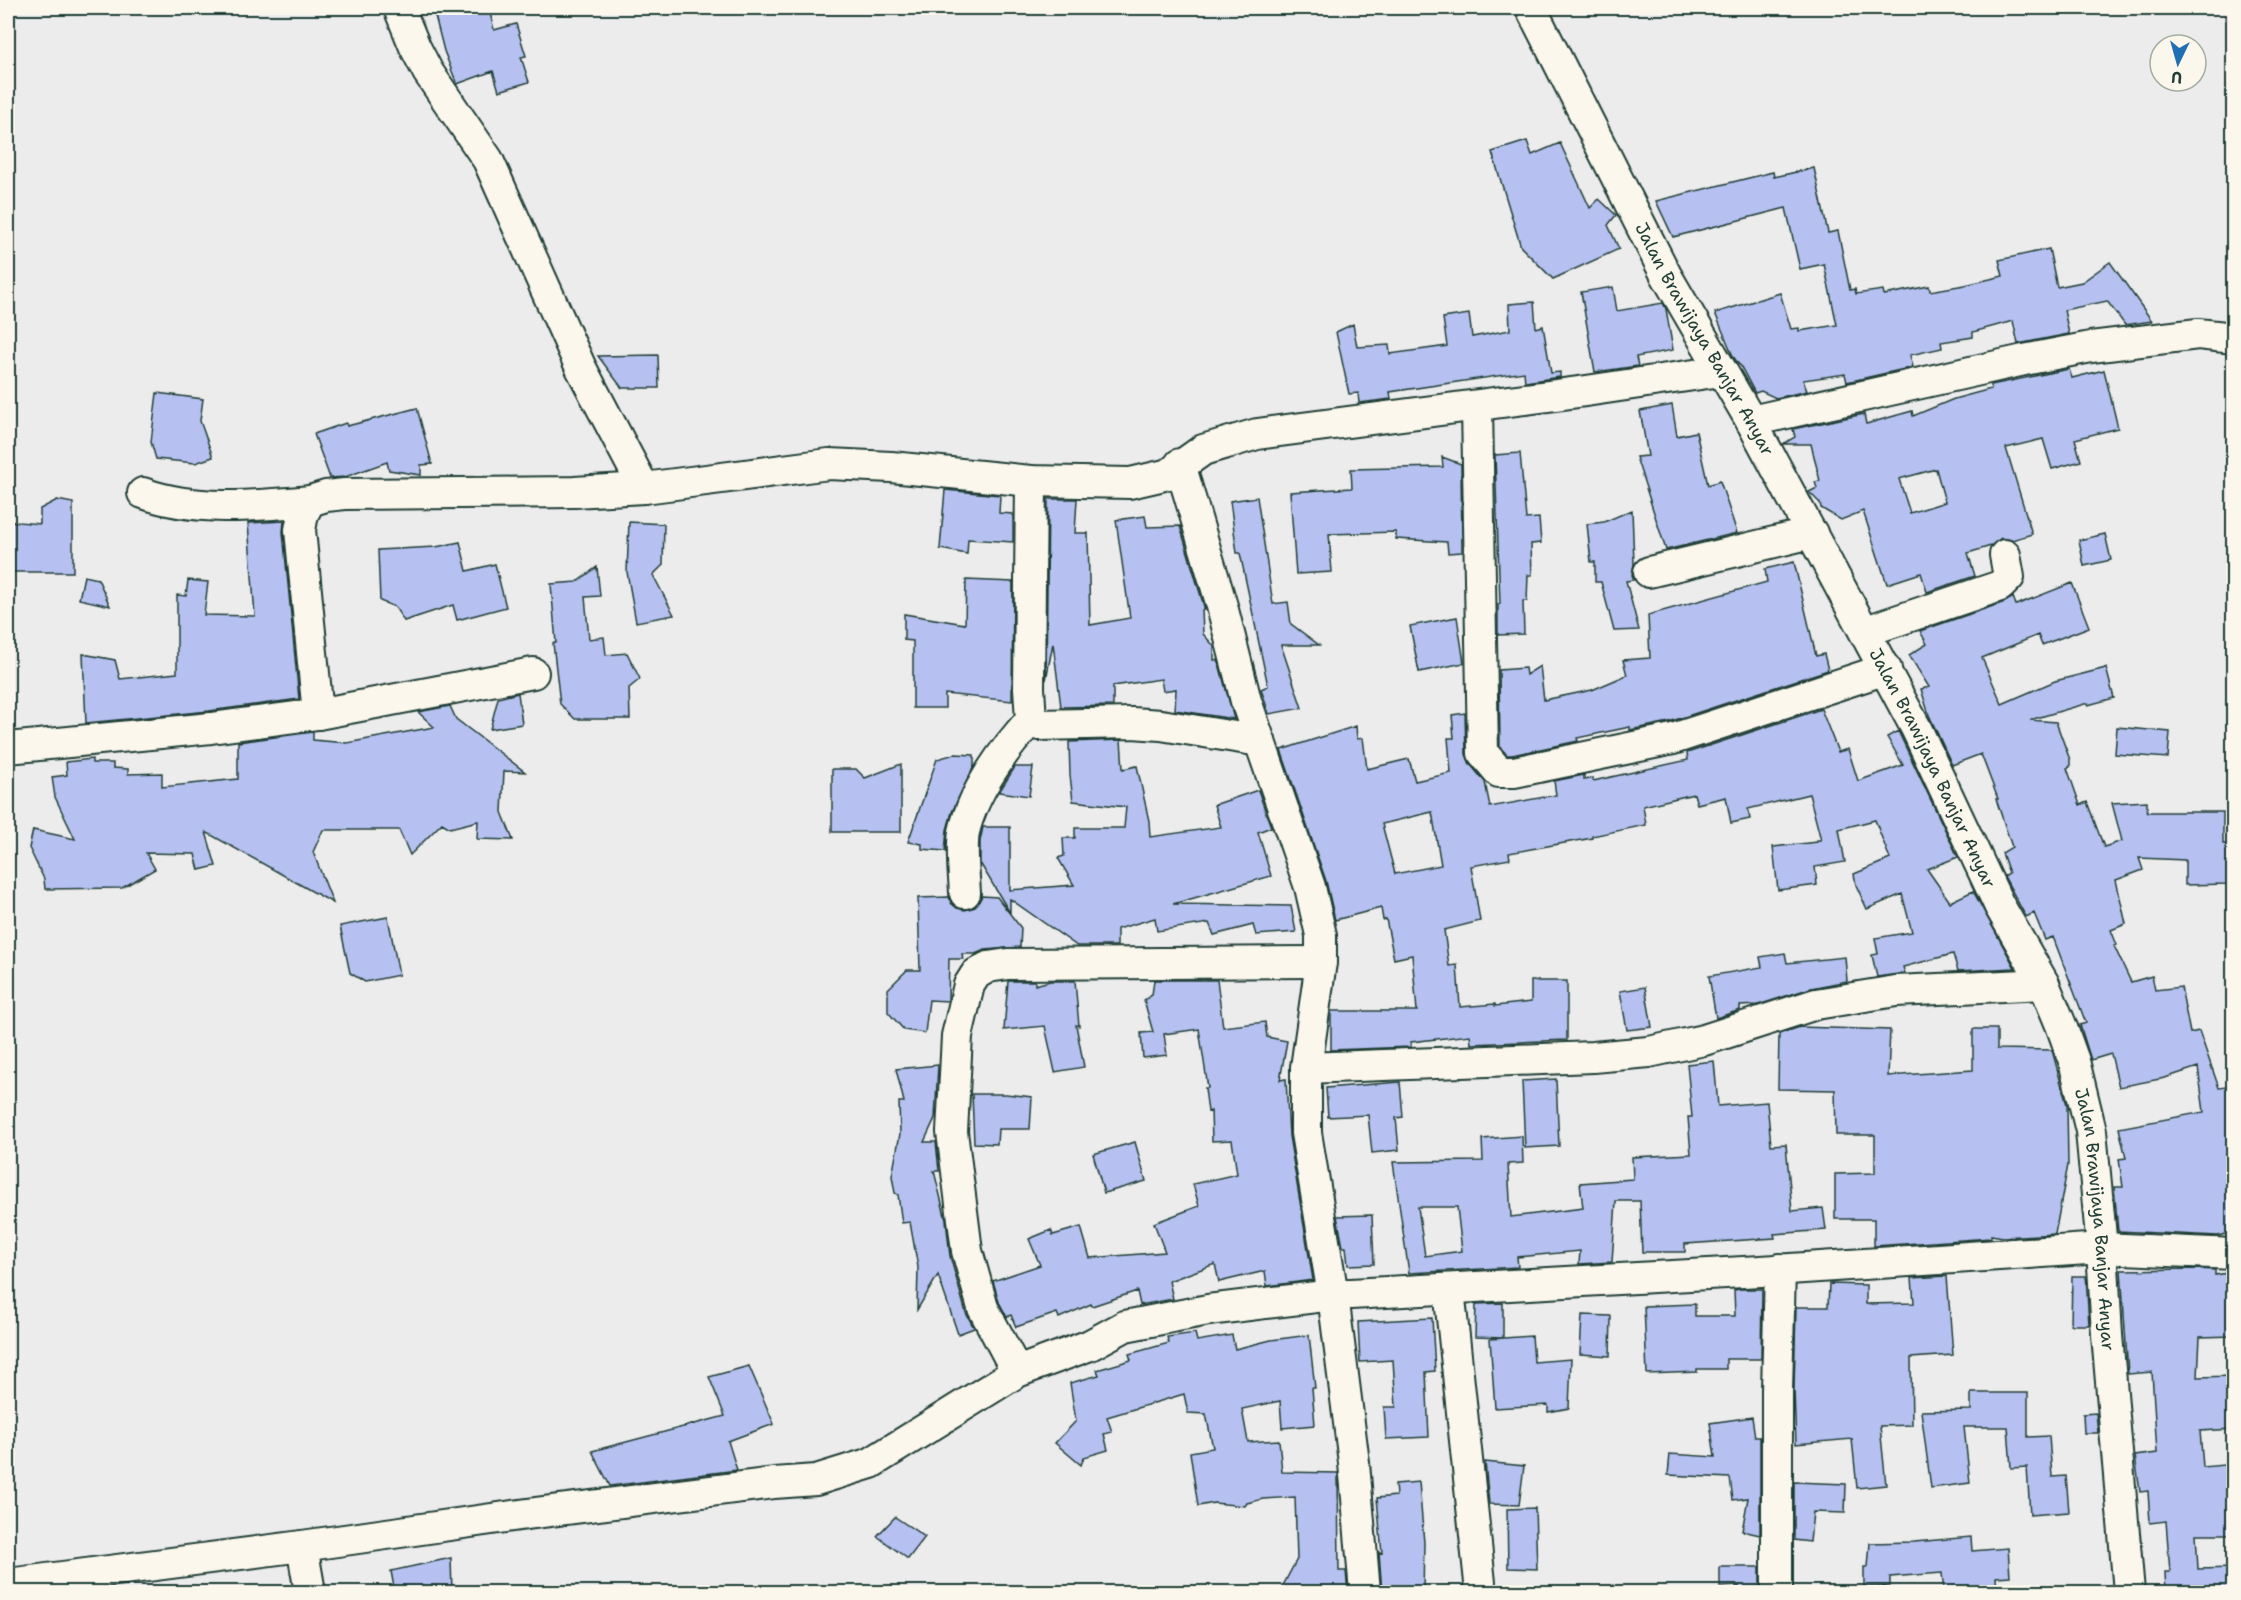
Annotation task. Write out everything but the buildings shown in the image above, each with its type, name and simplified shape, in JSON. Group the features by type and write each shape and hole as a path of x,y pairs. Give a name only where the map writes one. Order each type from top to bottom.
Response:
{"street":[{"path":"399,8 428,72 488,160 581,368 644,488"},
{"name":"Jalan Brawijaya Banjar Anyar","path":"1531,8 1666,275 1751,421 1886,669 1921,737 1999,905 2043,984 2071,1052 2091,1131 2129,1593"},
{"path":"1751,421 2091,347 2198,334 2234,338"},
{"path":"143,493 165,501 253,506 310,501 326,495 345,494 574,492 644,488 830,464 891,467 1031,481 1130,483 1169,474 1180,464 1203,450 1257,434 1477,406 1721,371"},
{"path":"1477,406 1483,753 1499,772 1514,772 1673,739 1886,669"},
{"path":"1180,464 1219,596 1246,701 1310,887 1321,934 1321,962 1306,1068 1307,1145 1333,1295 1354,1463 1365,1593"},
{"path":"965,893 964,833 974,806 995,765 1031,720 1029,688 1031,481"},
{"path":"310,501 303,514 300,530 318,714"},
{"path":"1649,572 1812,533"},
{"path":"1866,631 2000,586 2009,577 2004,555"},
{"path":"8,748 211,728 318,714 533,673"},
{"path":"1031,720 1038,725 1132,723 1161,725 1260,741"},
{"path":"1017,1372 983,1308 967,1251 952,1132 957,1036 965,995 976,974 988,967 1008,964 1321,962"},
{"path":"1306,1068 1593,1057 1648,1052 1704,1040 1816,1004 1896,990 2043,984"},
{"path":"8,1584 527,1514 774,1483 816,1480 871,1463 1017,1372 1090,1344 1125,1326 1208,1310 1333,1295 2102,1248 2234,1254"},
{"path":"1777,1593 1776,1390 1780,1269"},
{"path":"1449,1289 1481,1593"},
{"path":"302,1546 310,1593"}]}
